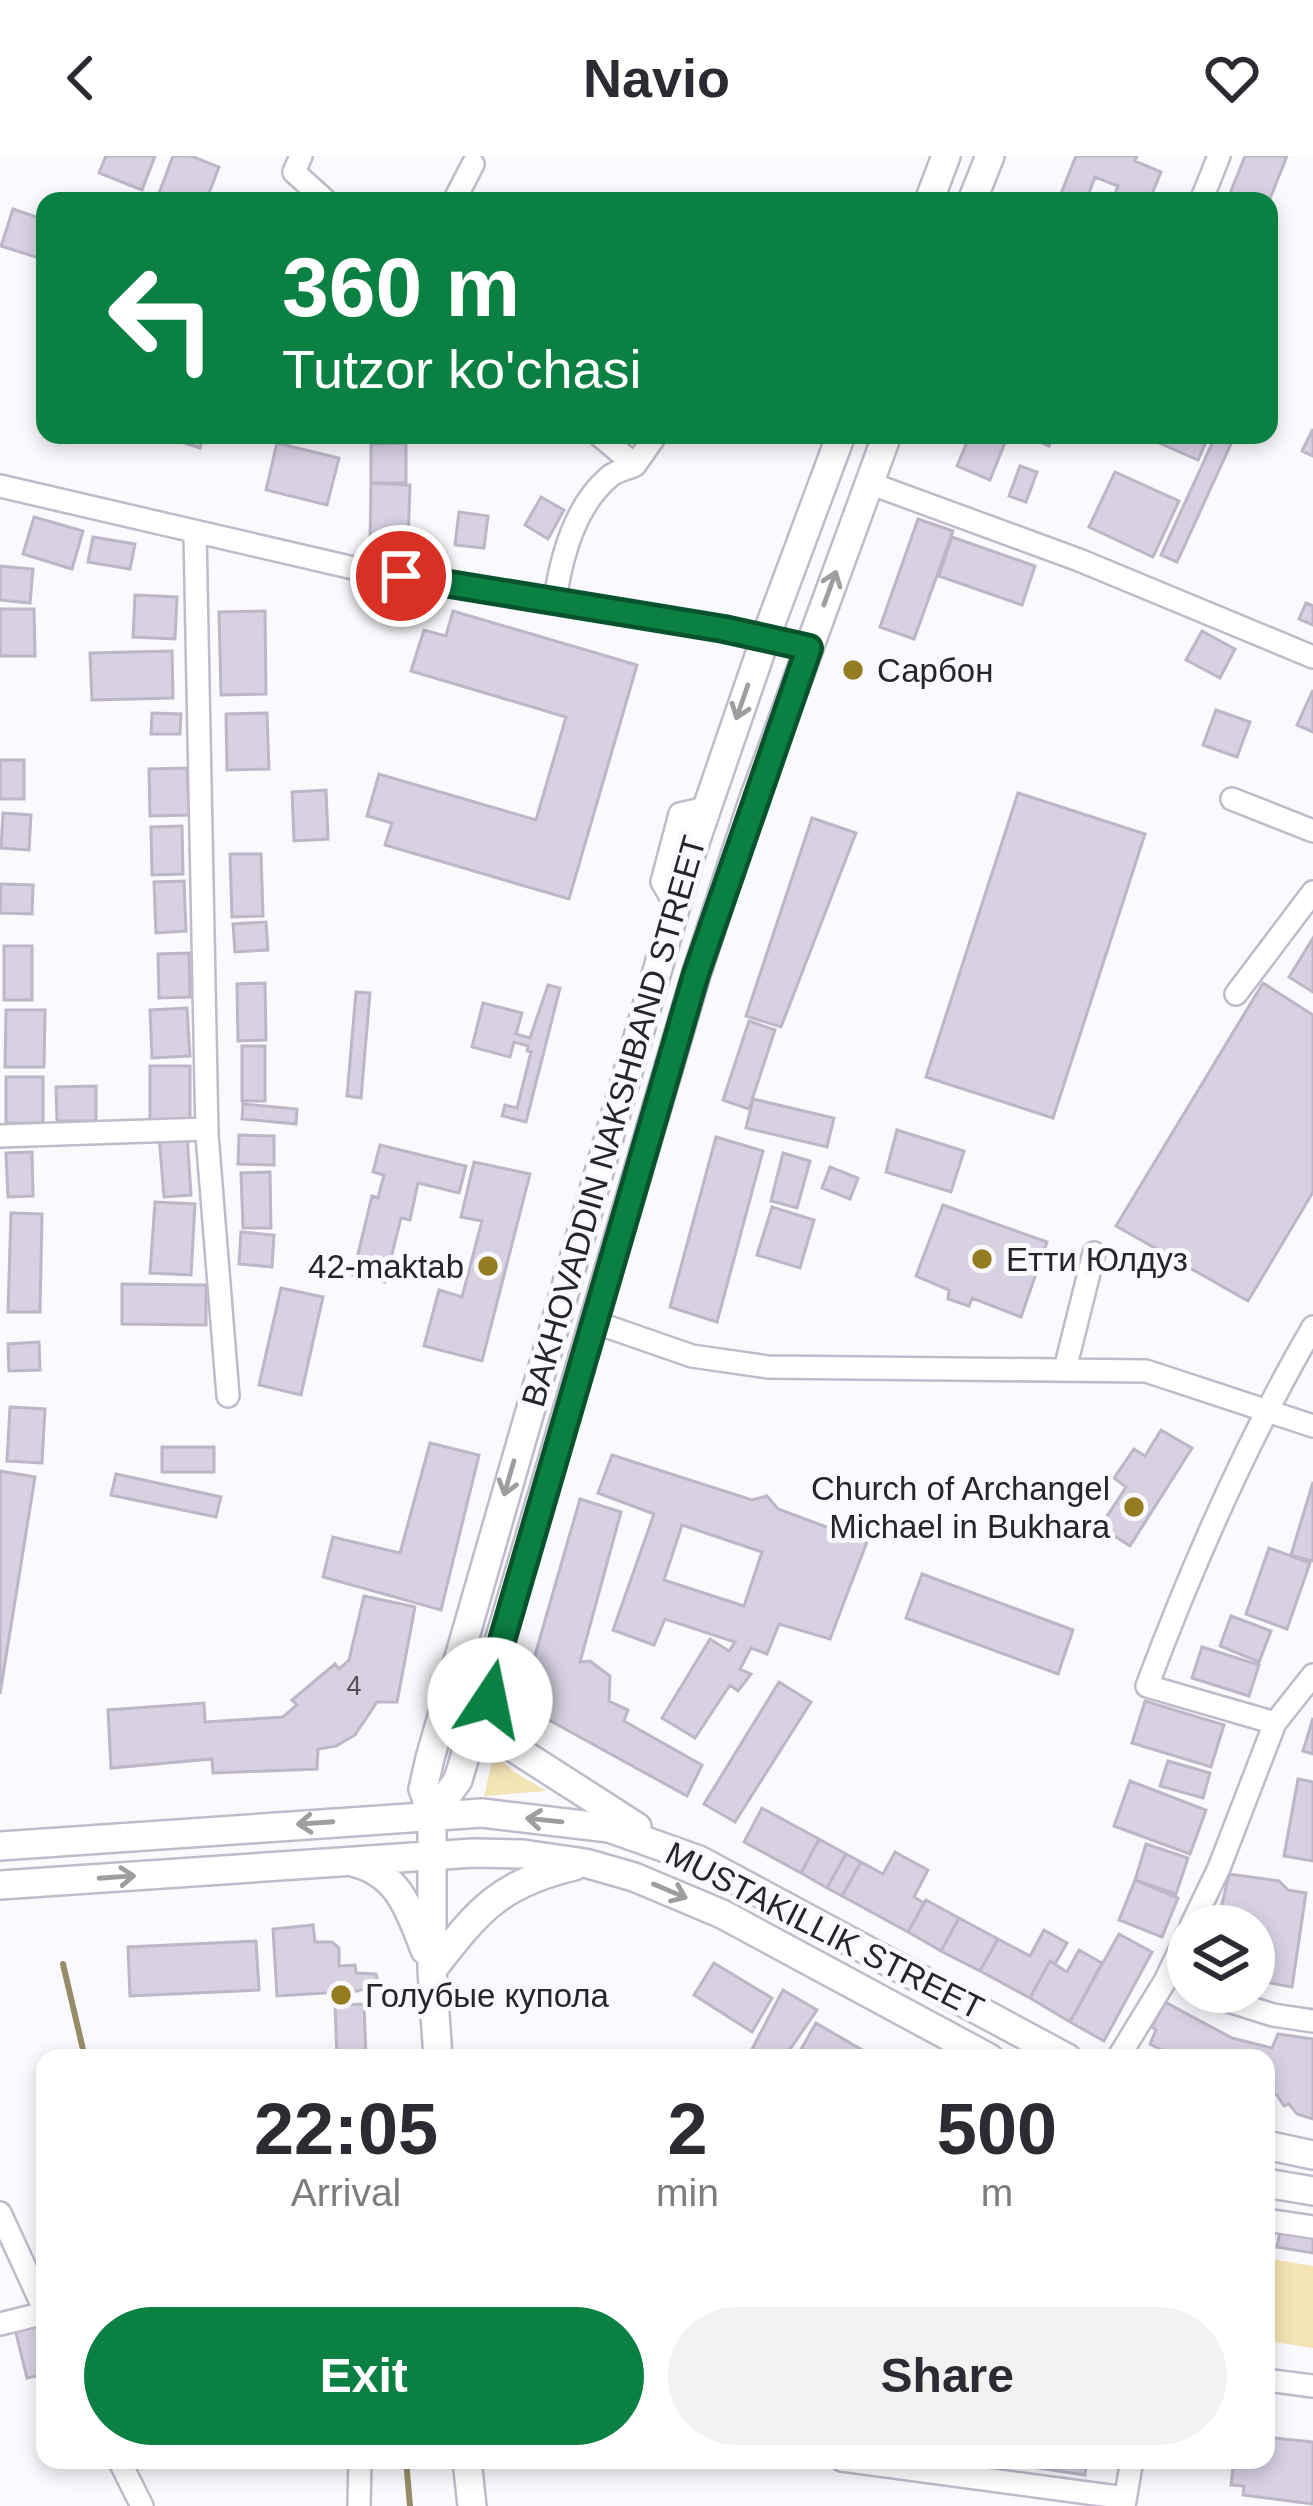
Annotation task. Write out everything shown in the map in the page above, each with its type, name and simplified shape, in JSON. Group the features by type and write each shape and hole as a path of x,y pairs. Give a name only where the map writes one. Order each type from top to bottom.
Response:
{"main road":[{"path":"932,192 946,156"},
{"path":"976,192 990,156"},
{"name":"BAKHOVADDIN NAKSHBAND STREET","path":"437,2049 432,1816 423,1789 441,1714 706,808 838,444"},
{"name":"BAKHOVADDIN NAKSHBAND STREET","path":"432,1816 458,1780 696,974 883,444"},
{"path":"494,1668 490,1700 514,1748 666,1845"},
{"name":"MUSTAKILLIK STREET","path":"0,1846 482,1813 576,1823 666,1845 1050,2049"},
{"name":"MUSTAKILLIK STREET","path":"0,1885 432,1856 523,1854 585,1863 634,1877 722,1914 971,2049"},
{"path":"352,1862 373,1867 405,1899 432,1970 481,1910 503,1894 525,1880 585,1863"},
{"path":"1275,2147 1313,2156"},
{"path":"1275,2185 1313,2191"},
{"path":"467,2469 472,2506"}],"street":[{"path":"301,156 294,172 316,192"},
{"path":"1205,192 1219,156"},
{"path":"459,192 473,164"},
{"path":"610,444 635,465"},
{"path":"555,600 566,546 585,509 610,475 635,465 650,444"},
{"path":"869,483 1079,560 1313,657"},
{"path":"0,486 362,570 555,600 809,648"},
{"path":"195,533 207,1129 227,1396"},
{"path":"1232,799 1313,831"},
{"path":"1236,994 1313,892"},
{"path":"0,1136 207,1129"},
{"path":"1064,1370 1094,1253"},
{"path":"594,1322 692,1356 768,1366 1147,1371 1313,1426"},
{"path":"1275,1724 1147,1685 1196,1556 1264,1410 1313,1327"},
{"path":"1202,1905 1275,1724 1313,1675"},
{"path":"1123,2049 1167,1977"},
{"path":"1267,2013 1313,2020"},
{"path":"0,2213 36,2268"},
{"path":"1275,2221 1313,2227"},
{"path":"0,2324 36,2314"},
{"path":"1275,2381 1313,2386"},
{"path":"124,2469 142,2506"},
{"path":"359,2506 360,2469"},
{"path":"903,2469 1125,2502 1130,2469"}],"shaded area":[{"path":"494,1754 514,1772 547,1791 484,1796"},
{"path":"1275,2260 1313,2266 1313,2348 1275,2342"}],"building":[{"path":"106,156 155,156 142,190 99,173"},
{"path":"173,156 191,156 219,167 209,192 160,192"},
{"path":"1076,156 1137,156 1135,161 1161,172 1153,192 1116,192 1118,186 1095,177 1089,192 1062,192"},
{"path":"1245,156 1287,156 1273,192 1231,192"},
{"path":"13,209 36,217 36,257 1,246"},
{"path":"1313,429 1313,456 1302,451"},
{"path":"277,444 339,458 327,505 266,490"},
{"path":"371,444 406,444 406,483 371,483"},
{"path":"966,444 1004,444 990,480 957,466"},
{"path":"1162,444 1205,444 1198,460"},
{"path":"1212,444 1231,444 1177,562 1161,555"},
{"path":"1020,466 1037,472 1026,502 1009,496"},
{"path":"1115,472 1179,501 1153,557 1089,527"},
{"path":"371,483 410,485 408,543 370,542"},
{"path":"541,497 564,510 548,539 525,525"},
{"path":"459,512 488,516 484,548 455,545"},
{"path":"34,517 83,531 72,569 23,554"},
{"path":"918,519 953,531 914,639 880,627"},
{"path":"93,537 135,544 130,569 88,562"},
{"path":"952,537 1035,566 1022,605 939,576"},
{"path":"0,566 33,569 30,603 0,600"},
{"path":"135,595 177,597 175,639 133,637"},
{"path":"1306,603 1313,606 1313,625 1299,619"},
{"path":"0,609 34,609 35,656 0,656"},
{"path":"265,611 266,694 221,695 219,612"},
{"path":"453,611 637,665 569,899 385,845 392,823 367,816 379,774 536,820 566,717 411,671 424,630 446,636"},
{"path":"1202,631 1235,649 1220,678 1186,660"},
{"path":"172,651 173,698 92,700 90,653"},
{"path":"1313,690 1313,732 1297,725"},
{"path":"1216,710 1250,722 1237,757 1203,745"},
{"path":"152,713 181,714 180,734 151,734"},
{"path":"267,713 269,769 227,770 226,714"},
{"path":"0,760 24,760 24,799 0,799"},
{"path":"187,768 189,815 150,816 149,769"},
{"path":"326,790 328,839 294,841 292,792"},
{"path":"1018,793 1145,834 1053,1118 926,1077"},
{"path":"3,813 31,815 29,850 1,848"},
{"path":"812,818 856,833 781,1027 746,1016"},
{"path":"182,826 183,874 152,875 151,827"},
{"path":"230,854 261,854 263,916 232,917"},
{"path":"184,881 186,931 156,933 154,882"},
{"path":"1,884 33,885 32,914 0,913"},
{"path":"266,922 268,950 235,952 233,924"},
{"path":"1313,938 1313,992 1289,977"},
{"path":"4,946 32,946 32,1000 4,1000"},
{"path":"189,953 190,997 159,998 158,954"},
{"path":"265,983 266,1040 238,1041 237,984"},
{"path":"1263,983 1313,1015 1313,1192 1248,1301 1116,1226"},
{"path":"548,985 560,988 526,1122 502,1116 505,1105 517,1108 531,1052 528,1046 514,1042 510,1057 472,1047 483,1003 522,1013 516,1034 530,1038"},
{"path":"356,992 370,993 361,1098 347,1096"},
{"path":"187,1008 190,1056 152,1058 150,1010"},
{"path":"6,1010 45,1010 44,1067 5,1067"},
{"path":"749,1021 775,1030 749,1109 723,1100"},
{"path":"242,1046 265,1046 265,1101 242,1101"},
{"path":"150,1066 190,1066 190,1121 150,1121"},
{"path":"6,1077 43,1077 43,1123 6,1123"},
{"path":"96,1086 96,1121 57,1121 56,1087"},
{"path":"753,1099 834,1118 827,1147 746,1128"},
{"path":"243,1104 297,1109 296,1124 242,1119"},
{"path":"897,1130 964,1151 951,1192 886,1172"},
{"path":"187,1134 191,1195 164,1197 159,1136"},
{"path":"239,1135 274,1136 274,1165 238,1164"},
{"path":"716,1137 763,1151 717,1322 670,1307"},
{"path":"380,1145 466,1166 459,1193 418,1183 410,1220 401,1218 385,1282 353,1275 372,1196 378,1198 384,1175 373,1172"},
{"path":"32,1152 33,1196 8,1197 6,1153"},
{"path":"783,1153 810,1161 797,1208 771,1201"},
{"path":"474,1162 530,1174 482,1361 424,1346 439,1290 462,1297 482,1221 461,1217"},
{"path":"830,1167 858,1178 850,1199 822,1188"},
{"path":"270,1172 271,1228 243,1228 241,1173"},
{"path":"155,1202 195,1204 191,1275 150,1273"},
{"name":"Етти Юлдуз","path":"943,1205 1047,1242 1021,1317 972,1298 969,1306 948,1299 949,1290 916,1276"},
{"path":"772,1207 814,1220 800,1268 757,1255"},
{"path":"11,1213 42,1214 40,1312 8,1312"},
{"path":"241,1232 274,1235 272,1267 239,1264"},
{"path":"122,1284 206,1285 206,1325 122,1324"},
{"path":"281,1288 323,1297 301,1395 259,1385"},
{"path":"39,1342 40,1370 9,1371 8,1344"},
{"path":"10,1407 45,1409 42,1463 7,1461"},
{"name":"Church of Archangel Michael in Bukhara","path":"1161,1430 1192,1448 1130,1546 1100,1527 1126,1487 1114,1478 1134,1449 1145,1456"},
{"path":"430,1443 479,1455 441,1610 323,1577 333,1537 400,1553"},
{"path":"162,1447 214,1447 214,1472 162,1472"},
{"path":"612,1455 752,1500 767,1496 778,1509 867,1542 830,1639 779,1624 767,1654 751,1648 740,1669 751,1674 738,1691 730,1685 695,1738 662,1718 710,1639 729,1651 735,1642 665,1619 654,1645 613,1630 654,1514 598,1493","holes":["682,1525 762,1552 744,1606 664,1580"]},
{"path":"0,1471 35,1477 0,1694"},
{"path":"116,1474 221,1497 216,1517 111,1495"},
{"path":"1313,1482 1313,1561 1291,1555"},
{"path":"580,1499 621,1512 580,1662 590,1661 610,1676 609,1701 628,1710 624,1721 702,1765 687,1796 547,1719 550,1714 538,1682 535,1655"},
{"path":"1269,1548 1310,1563 1287,1629 1246,1614"},
{"path":"922,1574 1073,1630 1058,1674 906,1618"},
{"path":"364,1596 415,1607 397,1702 377,1702 355,1735 318,1749 317,1769 213,1773 212,1759 111,1768 108,1710 204,1703 205,1722 283,1717 297,1705 292,1700 335,1664 339,1669 349,1660"},
{"path":"1231,1616 1271,1631 1259,1662 1220,1646"},
{"path":"1202,1647 1259,1665 1249,1696 1192,1678"},
{"path":"779,1682 811,1702 735,1822 704,1804"},
{"path":"1145,1701 1224,1725 1211,1767 1132,1743"},
{"path":"1313,1718 1313,1754 1303,1751"},
{"path":"1168,1761 1210,1773 1203,1798 1160,1786"},
{"path":"1298,1779 1313,1782 1313,1861 1284,1856"},
{"path":"1130,1781 1206,1810 1190,1854 1114,1826"},
{"path":"762,1808 819,1839 801,1873 744,1842"},
{"path":"819,1839 846,1854 827,1888 801,1873"},
{"path":"1146,1844 1188,1858 1176,1894 1135,1880"},
{"path":"895,1852 928,1870 914,1897 924,1903 908,1932 842,1896 861,1862 883,1874"},
{"path":"846,1854 861,1862 842,1896 827,1888"},
{"path":"1229,1874 1279,1881 1288,1890 1306,1893 1292,1987 1275,1984 1275,1905 1222,1905"},
{"path":"1135,1880 1178,1898 1175,1905 1167,1905 1162,1937 1119,1920"},
{"path":"926,1900 959,1918 941,1951 908,1932"},
{"path":"959,1918 998,1939 980,1971 941,1951"},
{"path":"313,1925 315,1942 332,1942 339,1948 339,1966 355,1965 356,1973 376,1974 378,1982 358,1991 277,1996 273,1929"},
{"path":"1044,1930 1067,1943 1055,1964 1050,1961 1030,1998 980,1971 998,1939 1030,1956"},
{"path":"1119,1934 1152,1952 1104,2041 1070,2022"},
{"path":"256,1941 259,1990 130,1996 128,1947"},
{"path":"1079,1950 1102,1963 1070,2022 1030,1998 1050,1961 1067,1972"},
{"path":"714,1963 772,1998 752,2032 694,1995"},
{"path":"783,1990 817,2010 790,2049 752,2049"},
{"path":"1165,2002 1167,2013 1185,2013 1232,2038 1272,2048 1278,2034 1313,2039 1313,2119 1297,2114 1289,2104 1284,2106 1275,2095 1275,2049 1160,2049 1150,2044 1156,2030 1152,2027"},
{"path":"364,2004 366,2049 337,2049 335,2005"},
{"path":"816,2023 861,2049 801,2049"},
{"path":"1280,2231 1313,2237 1313,2253 1277,2247"},
{"path":"36,2323 36,2376 27,2378 15,2329"},
{"path":"1275,2438 1313,2442 1313,2504 1243,2495 1244,2486 1231,2485 1233,2469 1275,2469"},
{"path":"1045,2469 1086,2469 1085,2475"}],"waterway":[{"path":"63,1964 83,2049"},
{"path":"407,2469 410,2506"}],"place":[{"name":"Сарбон","path":"853,670"},
{"name":"Етти Юлдуз","path":"982,1259"},
{"name":"42-maktab","path":"488,1266"},
{"name":"Church of Archangel Michael in Bukhara","path":"1134,1507"},
{"name":"Голубые купола","path":"341,1995"}],"route":[{"path":"401,576 724,629 809,648 696,974 494,1668 490,1700"}]}
